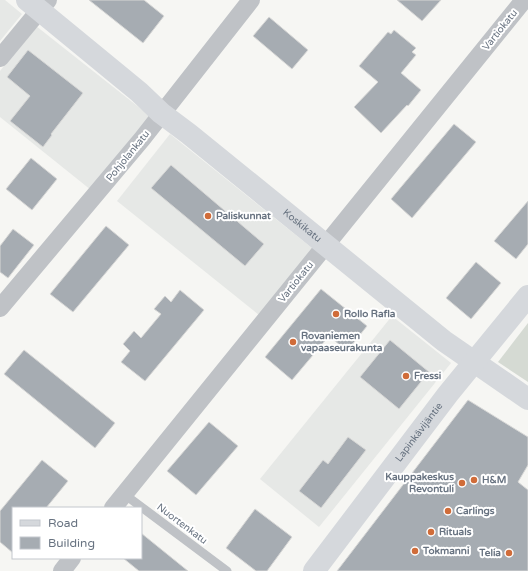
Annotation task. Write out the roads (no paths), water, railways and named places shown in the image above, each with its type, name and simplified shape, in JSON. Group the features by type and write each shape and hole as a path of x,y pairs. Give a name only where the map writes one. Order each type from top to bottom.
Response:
{"main road":[{"name":"Koskikatu","path":"38,3 162,113 444,341 528,399"},
{"name":"Lapinkävijäntie","path":"314,571 448,394 528,296"}],"street":[{"name":"Pohjolankatu","path":"0,308 142,139 251,0"},
{"name":"Vartiokatu","path":"118,501 524,0"},
{"path":"0,58 38,3"},
{"path":"62,571 71,559"}],"lane":[{"name":"Nuortenkatu","path":"118,501 127,507"},
{"name":"Nuortenkatu","path":"142,516 227,571"}],"place":[{"name":"Paliskunnat","path":"208,216"},
{"name":"Rollo Rafla","path":"336,314"},
{"name":"Rovaniemen vapaaseurakunta","path":"293,342"},
{"name":"Fressi","path":"406,376"},
{"name":"H&M","path":"474,480"},
{"name":"Kauppakeskus Revontuli","path":"462,483"},
{"name":"Carlings","path":"448,511"},
{"name":"Rituals","path":"431,532"},
{"name":"Tokmanni","path":"415,551"},
{"name":"Telia","path":"509,553"}]}
